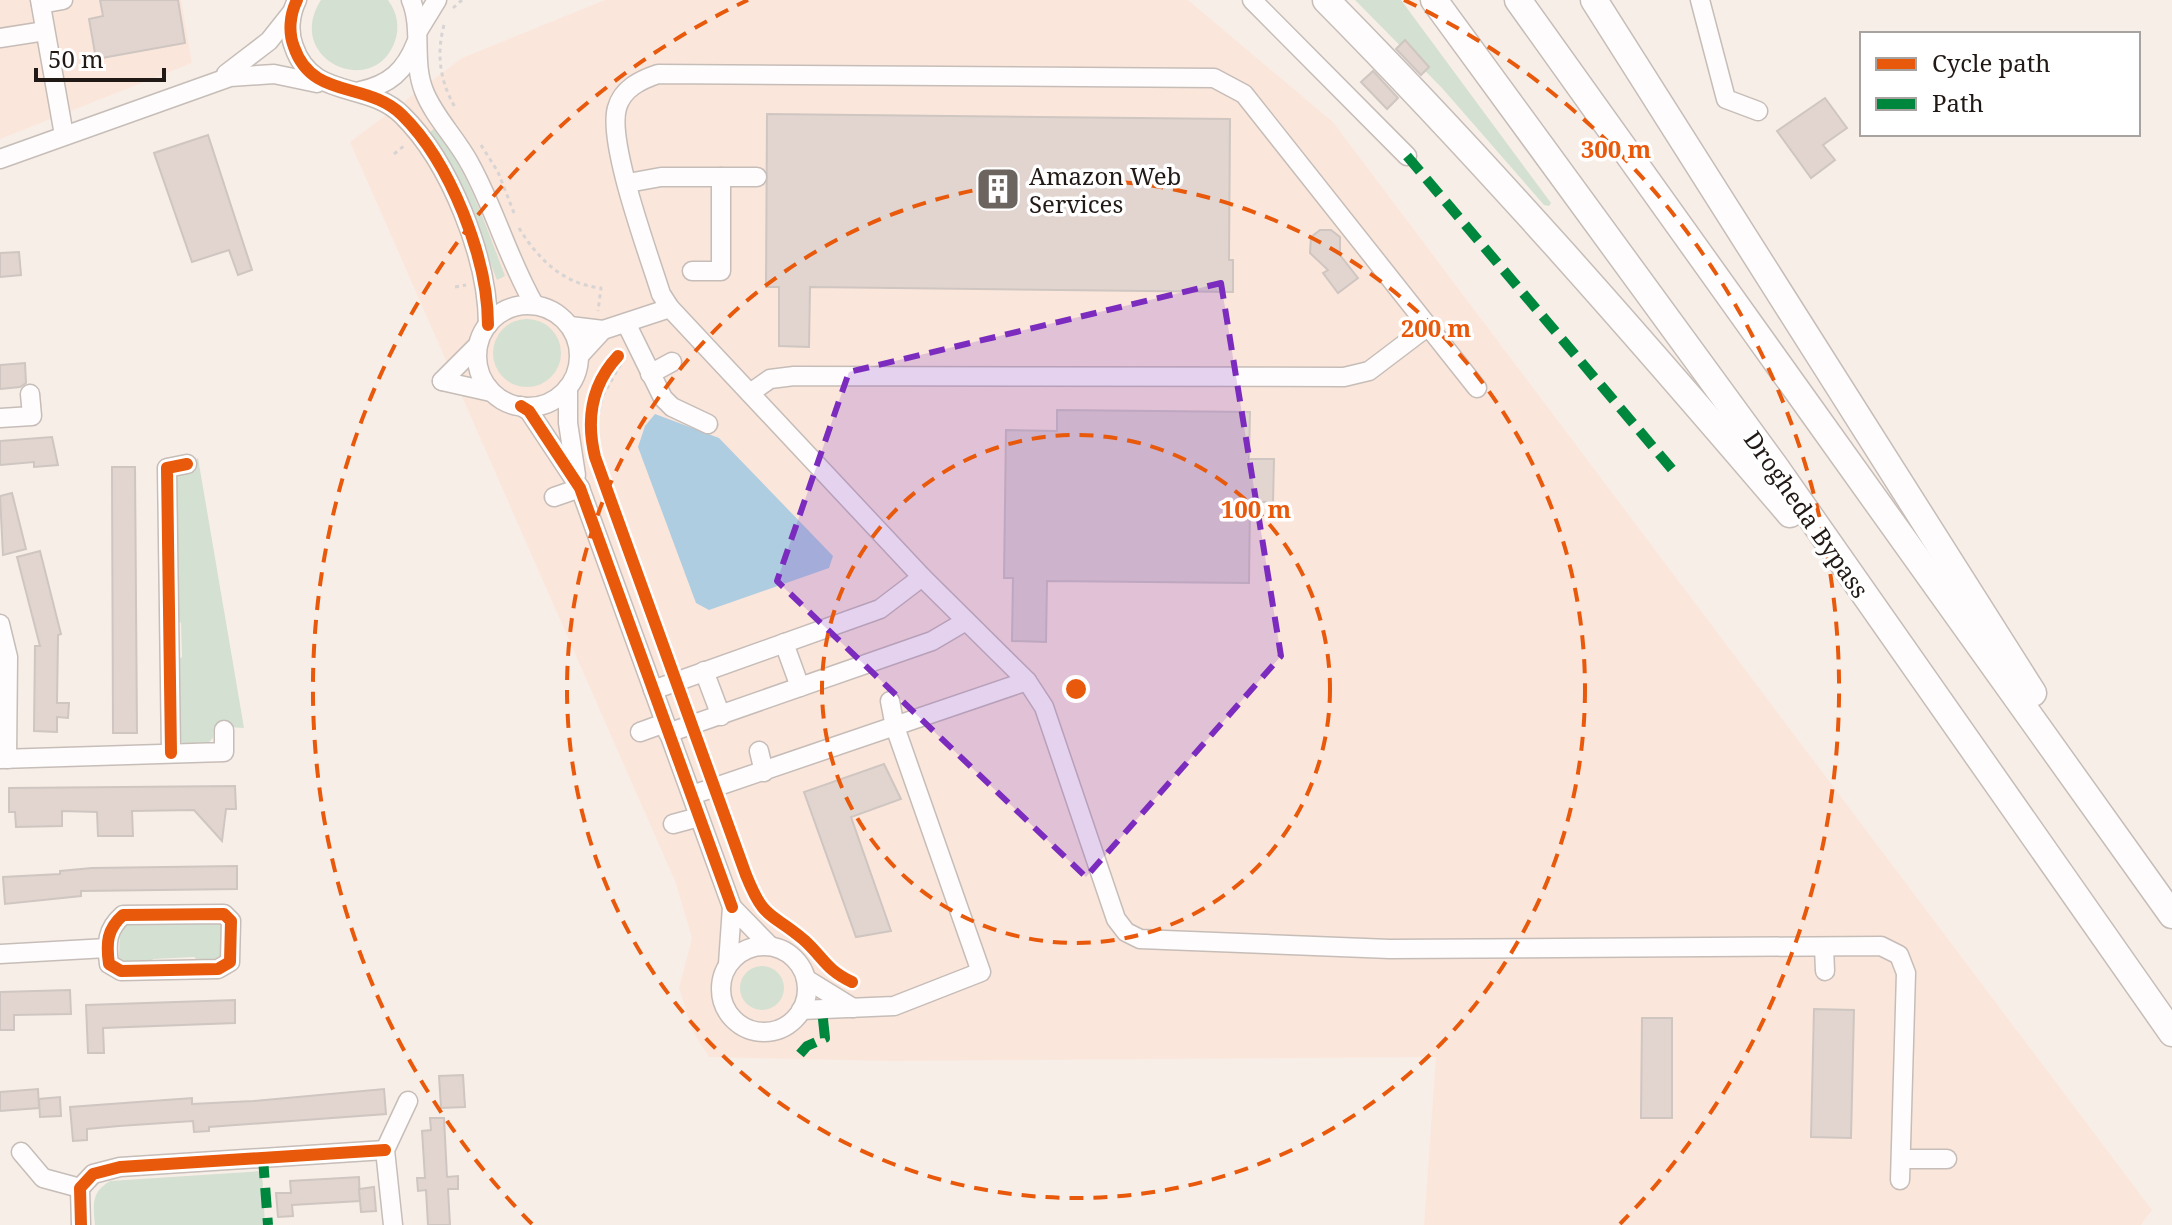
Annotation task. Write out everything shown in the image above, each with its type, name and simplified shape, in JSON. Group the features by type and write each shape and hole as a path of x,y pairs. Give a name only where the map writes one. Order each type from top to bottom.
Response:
{"highway":[{"path":"1326,0 1397,72 1645,344 1883,624"},
{"name":"Drogheda Bypass","path":"1434,0 1774,465 2172,1033"},
{"path":"1518,0 2172,914"},
{"path":"1594,0 2172,914"}],"street":[{"path":"63,0 41,2 64,135"},
{"path":"411,0 424,90 470,163 509,258 534,304 560,316 570,326 580,355 578,371 568,389 546,403 521,406"},
{"path":"1252,0 1407,156"},
{"path":"1700,0 1726,99 1758,111"},
{"path":"208,83 253,55 282,27 295,4"},
{"path":"295,4 292,41 297,56 317,80 331,87"},
{"path":"357,92 377,87 395,77 409,61 417,36 443,6"},
{"path":"0,38 45,31"},
{"path":"0,159 208,83 245,74 274,74 384,101 401,114 452,188 485,283 488,325"},
{"path":"1477,388 1427,327 1396,281 1244,94 1214,78 658,74 635,84 617,107 614,125 661,294 670,308 922,577 1027,681 1044,707 1116,919 1126,932 1140,939 1390,949 1881,946 1899,955 1906,973 1900,1180"},
{"path":"628,183 661,177 757,177"},
{"path":"692,271 721,271 721,177"},
{"path":"534,304 500,313 488,325 478,345 442,381 491,392 503,401 529,411 579,485"},
{"path":"570,326 604,330 670,308"},
{"path":"626,323 650,374 669,405 708,424"},
{"path":"750,393 770,379 794,376 1344,377 1369,371 1427,327"},
{"path":"580,355 604,330"},
{"path":"478,345 479,370 491,392"},
{"path":"650,374 672,362"},
{"path":"568,389 568,423 579,485 732,907 770,946 793,957 806,979 853,1008"},
{"path":"0,418 32,416 30,394"},
{"path":"171,753 167,468 187,464"},
{"path":"554,497 579,485"},
{"path":"653,690 880,609 922,577"},
{"path":"640,732 721,716 932,641 966,621"},
{"path":"0,624 8,657 3,759 224,752 224,730"},
{"path":"784,643 800,687"},
{"path":"704,671 721,716"},
{"path":"692,795 1027,681"},
{"path":"801,1010 894,1006 981,972 895,727 890,701"},
{"path":"759,751 764,772"},
{"path":"673,824 699,817"},
{"path":"732,907 728,964 720,991 730,1016 741,1026 754,1031 781,1029 801,1010 806,1000 806,979"},
{"path":"224,914 231,921 230,962 218,969 121,971 109,964 107,948 111,926 123,915 224,914"},
{"path":"728,964 747,949 770,946"},
{"path":"1824,947 1825,971"},
{"path":"0,954 107,948"},
{"path":"1660,948 1661,969"},
{"path":"393,1225 385,1150 408,1101"},
{"path":"81,1225 80,1188 93,1174 120,1167 385,1150"},
{"path":"21,1152 43,1178 80,1188"},
{"path":"1901,1159 1947,1159"}],"path":[{"path":"443,6 462,0"},
{"path":"445,19 439,48 441,70 446,90 461,117"},
{"path":"474,136 498,172 519,228 539,255 565,277 601,288 598,313 618,356 600,384 588,423 595,457 647,608"},
{"path":"394,154 411,141"},
{"path":"588,423 648,591"}],"highlighted area":[{"path":"1221,283 1281,656 1086,877 777,581 849,372"}],"shaded area":[{"path":"0,0 181,0 192,63 0,139"},
{"path":"605,0 1188,0 1333,122 2152,1210 2141,1225 1424,1225 1436,1057 889,1061 709,1057 692,1030 679,988 692,938 675,881 350,142 462,58"}],"green space":[{"path":"321,0 388,0 397,30 395,41 384,59 369,68 352,70 336,65 322,55 314,40 312,21"},
{"path":"1355,0 1401,0 1551,203 1549,206 1544,205 1442,88"},
{"path":"435,128 467,181 483,218 505,276 497,280 464,195 429,133"},
{"path":"527,319 551,329 561,353 551,377 527,387 503,377 493,353 503,329"},
{"path":"198,458 244,728 214,726 213,738 207,744 184,744 176,737 176,661 182,657 181,623 175,617 175,479"},
{"path":"130,920 147,920 151,925 218,920 225,926 226,953 217,962 201,963 194,957 153,959 149,965 131,966 119,959 120,928"},
{"path":"762,966 778,972 784,988 778,1004 762,1010 746,1004 740,988 746,972"},
{"path":"262,1171 265,1225 95,1225 96,1194 110,1181"}],"water":[{"path":"655,414 719,438 833,556 829,568 709,610 696,603 638,447 645,426"}],"building":[{"path":"100,0 178,0 185,43 96,59 89,19 103,16"},
{"path":"1405,40 1429,67 1421,75 1396,49"},
{"path":"1373,71 1398,98 1387,109 1361,82"},
{"path":"1825,98 1847,128 1823,145 1835,160 1811,178 1777,131"},
{"name":"Amazon Web Services","path":"767,114 1230,119 1229,260 1233,260 1233,292 810,287 809,347 779,346 779,287 766,287"},
{"path":"208,135 252,270 238,275 229,250 192,262 154,153"},
{"path":"1320,230 1331,230 1340,237 1340,255 1358,278 1338,293 1323,273 1328,270 1310,253 1311,237"},
{"path":"19,252 21,275 0,277 0,253"},
{"path":"25,363 26,383 20,387 0,389 0,365"},
{"path":"1057,410 1250,412 1249,459 1274,459 1273,502 1250,502 1249,583 1047,581 1046,642 1012,641 1013,578 1004,578 1006,430 1057,431"},
{"path":"52,437 58,465 34,467 34,462 0,465 0,441"},
{"path":"112,467 135,467 137,733 113,733"},
{"path":"12,493 26,549 3,555 0,496"},
{"path":"40,551 61,634 58,635 57,703 69,703 68,718 57,717 57,732 34,731 35,646 40,646 17,557"},
{"path":"884,764 901,799 851,817 891,931 856,937 804,792"},
{"path":"235,786 236,809 226,809 222,841 194,810 132,811 133,836 98,836 97,812 62,811 62,826 16,827 15,812 9,812 9,788"},
{"path":"237,866 237,889 81,891 81,896 5,904 3,877 60,874 60,871 92,868"},
{"path":"70,990 71,1014 14,1015 14,1030 0,1030 0,992"},
{"path":"235,1000 235,1023 103,1028 104,1053 88,1053 86,1005"},
{"path":"1814,1009 1854,1010 1851,1138 1811,1137"},
{"path":"1642,1018 1672,1018 1672,1118 1641,1118"},
{"path":"463,1075 465,1107 441,1108 439,1076"},
{"path":"38,1089 39,1108 0,1111 0,1092"},
{"path":"384,1089 386,1114 209,1127 209,1131 194,1132 193,1121 119,1126 87,1129 87,1140 73,1141 70,1107 192,1098 192,1104 253,1101"},
{"path":"60,1097 61,1116 40,1117 39,1099"},
{"path":"430,1118 444,1118 447,1177 458,1176 458,1189 448,1189 450,1225 428,1225 426,1190 418,1191 417,1178 425,1178 422,1131 431,1130"},
{"path":"359,1177 360,1201 292,1205 293,1216 278,1217 276,1193 291,1193 290,1181"},
{"path":"374,1187 376,1211 361,1212 359,1189"}],"marked path":[{"path":"1407,156 1676,474"},
{"path":"800,1054 807,1046 825,1038 822,1010"},
{"path":"263,1158 268,1225"}],"cycle path":[{"path":"297,0 290,29 302,64 327,83 388,104 402,115 436,158 463,212 473,242 481,271 488,325"},
{"path":"618,356 602,379 593,404 591,430 595,457 746,875 764,909 804,940 836,973 852,982"},
{"path":"521,406 529,411 580,488 732,907"},
{"path":"171,753 167,468 187,464"},
{"path":"224,914 231,921 230,962 218,969 121,971 109,964 109,937 123,915 224,914"},
{"path":"81,1225 80,1188 93,1174 120,1167 385,1150"}],"place":[{"name":"Amazon Web Services","path":"998,189"}]}
